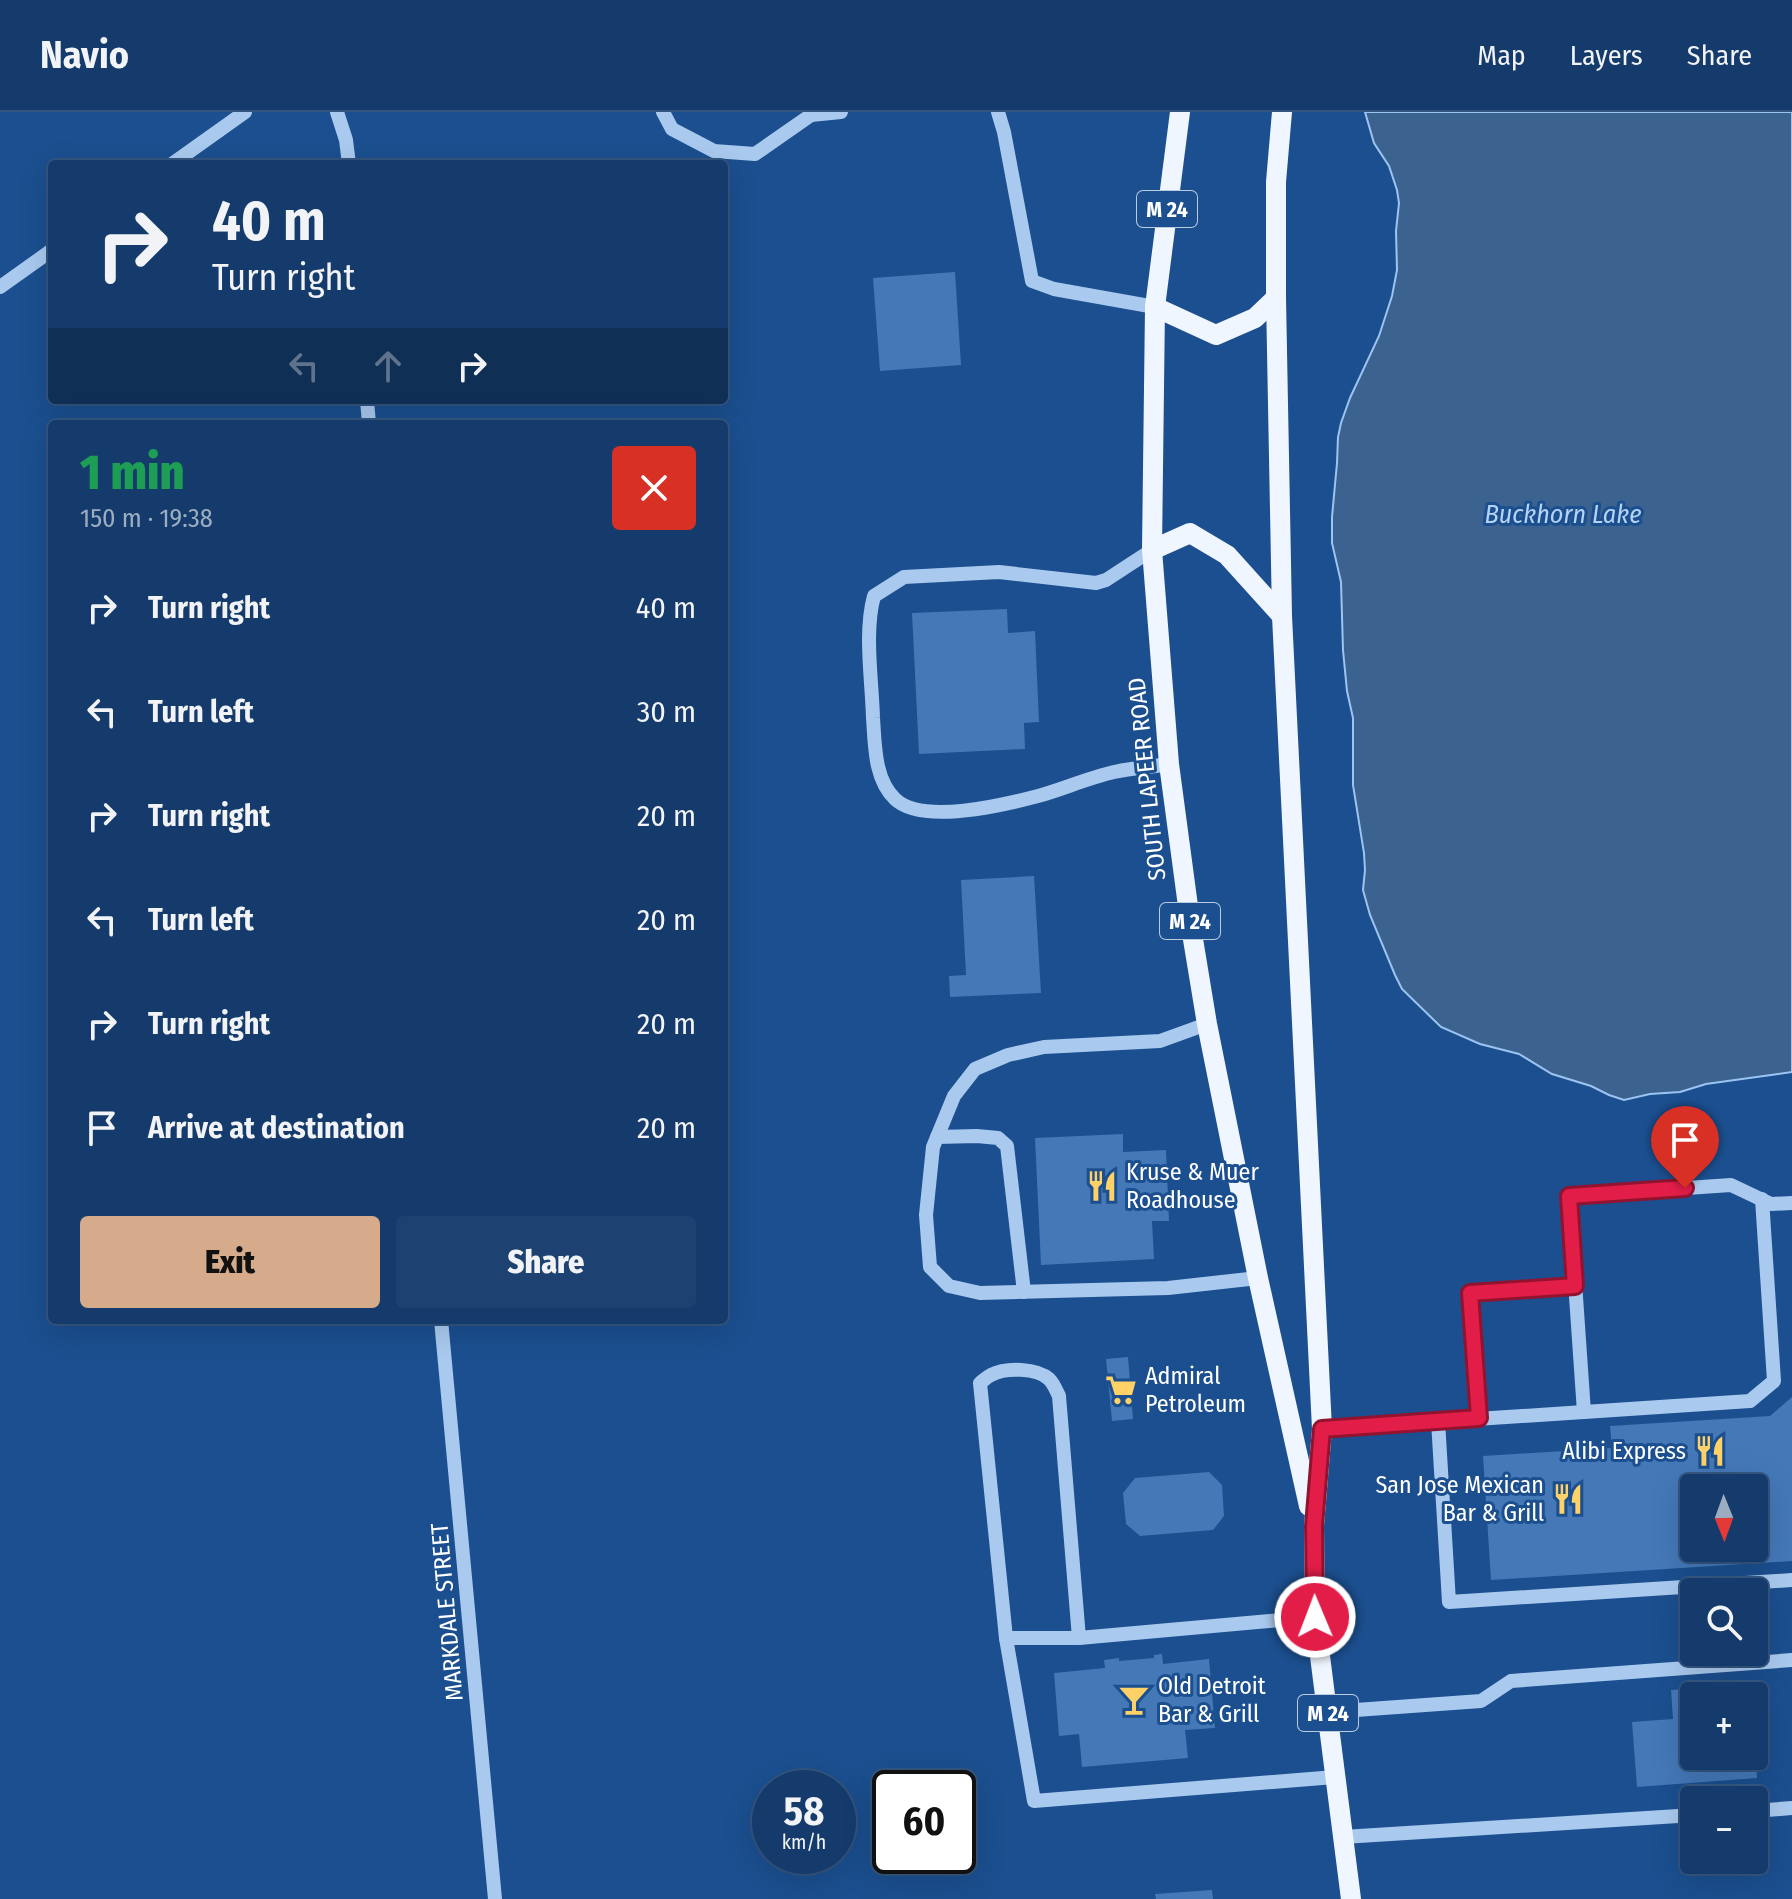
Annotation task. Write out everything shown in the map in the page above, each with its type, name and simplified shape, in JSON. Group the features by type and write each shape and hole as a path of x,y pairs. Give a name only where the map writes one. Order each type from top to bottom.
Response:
{"main road":[{"name":"SOUTH LAPEER ROAD","path":"1180,112 1155,307 1152,550 1169,764 1207,1024 1258,1278 1314,1526"},
{"name":"SOUTH LAPEER ROAD","path":"1282,112 1276,182 1282,616 1322,1429 1314,1526 1315,1617 1351,1899"},
{"path":"1155,307 1216,335 1255,318 1276,298"},
{"path":"1152,550 1190,533 1227,555 1282,616"}],"street":[{"path":"178,160 245,112"},
{"path":"337,112 348,160"},
{"path":"663,112 672,129 714,151 755,154 811,113 841,112"},
{"path":"998,112 1032,281 1054,289 1155,307"},
{"path":"0,287 48,253"},
{"path":"1152,550 1106,580 1096,583 999,572 904,577 874,596 870,608 870,641 875,758 884,783 894,798 909,809 927,812 980,808 1038,796 1115,772 1169,764"},
{"path":"1207,1024 1160,1041 1044,1047 1008,1055 975,1069 954,1096 933,1147 926,1215 930,1267 949,1286 980,1293 1168,1288 1258,1278"},
{"path":"937,1137 998,1138 1007,1146 1024,1292"},
{"path":"1584,1412 1569,1196 1731,1185 1771,1204 1792,1203"},
{"path":"1322,1429 1750,1401 1774,1381 1762,1199"},
{"path":"1479,1418 1470,1293 1575,1286"},
{"name":"MARKDALE STREET","path":"441,1324 495,1899"},
{"path":"1079,1638 1059,1396 1046,1376 1006,1370 992,1374 980,1383 1006,1638 1034,1801 1335,1777"},
{"path":"1438,1421 1449,1602 1792,1580"},
{"path":"1006,1638 1079,1638 1315,1617"},
{"path":"1328,1712 1481,1701 1511,1681 1792,1660"},
{"path":"1768,1810 1792,1808"},
{"path":"1343,1837 1680,1816"}],"water":[{"name":"Buckhorn Lake","path":"1365,112 1792,112 1792,1072 1624,1100 1552,1074 1519,1054 1480,1044 1441,1027 1402,989 1395,975 1363,890 1364,853 1353,785 1353,718 1343,650 1341,582 1332,543 1341,423 1379,336 1397,270 1397,190 1389,166 1374,143"}],"building":[{"path":"955,272 961,365 880,371 873,278"},
{"path":"1007,609 1008,633 1035,631 1039,722 1024,723 1025,749 919,754 912,613"},
{"path":"1034,876 1041,993 950,997 949,976 966,975 961,880"},
{"name":"Kruse & Muer Roadhouse","path":"1123,1134 1123,1152 1166,1150 1169,1221 1152,1221 1154,1259 1041,1265 1035,1138"},
{"path":"1128,1357 1133,1419 1112,1421 1106,1359"},
{"path":"1792,1397 1792,1561 1491,1580 1483,1456 1612,1448 1610,1426 1770,1416"},
{"path":"1209,1472 1222,1485 1224,1516 1213,1530 1140,1536 1126,1524 1123,1493 1135,1478"},
{"name":"Old Detroit Bar & Grill","path":"1162,1654 1163,1664 1209,1659 1215,1728 1185,1730 1188,1758 1082,1767 1079,1734 1059,1736 1054,1673 1105,1668 1104,1660 1154,1658 1154,1655"},
{"path":"1680,1689 1680,1770 1757,1770 1757,1778 1637,1787 1632,1722 1673,1719 1671,1690"},
{"path":"1212,1890 1213,1899 1156,1899 1155,1894"}],"place":[{"name":"Kruse & Muer Roadhouse","path":"1102,1186"},
{"name":"Admiral Petroleum","path":"1121,1390"},
{"name":"Alibi Express","path":"1710,1451"},
{"name":"San Jose Mexican Bar & Grill","path":"1568,1499"},
{"name":"Old Detroit Bar & Grill","path":"1134,1700"}],"route":[{"path":"1315,1617 1314,1526 1322,1429 1479,1418 1470,1293 1575,1286 1569,1196 1685,1188"}]}
